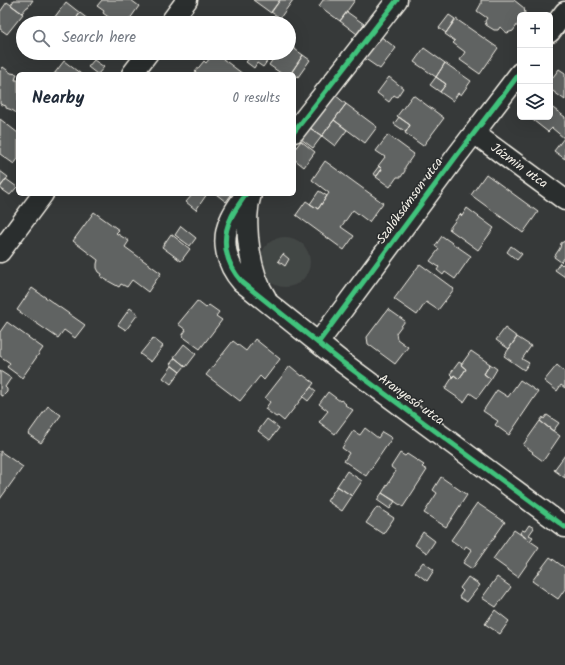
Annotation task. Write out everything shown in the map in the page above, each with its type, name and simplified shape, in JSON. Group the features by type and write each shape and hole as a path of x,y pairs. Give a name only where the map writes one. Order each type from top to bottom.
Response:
{"street":[{"path":"296,129 397,0"},
{"path":"553,28 565,12"},
{"path":"134,72 143,60"},
{"name":"Szalóksámson utca","path":"318,343 517,77"},
{"name":"Jázmin utca","path":"474,133 565,200"},
{"path":"0,252 42,196"},
{"name":"Aranyeső utca","path":"245,196 230,219 225,240 226,253 230,266 237,277 342,362 565,527"},
{"path":"250,196 248,202 247,221 249,246 253,267 257,281 274,308"}],"shaded area":[{"path":"285,237 294,239 305,248 310,262 308,271 299,282 285,287 276,285 265,276 260,262 262,253 271,242"}],"building":[{"path":"14,0 33,0 22,13 11,5"},
{"path":"102,0 131,0 139,6 132,16 107,16 103,13 104,11 97,6"},
{"path":"253,0 280,0 271,13"},
{"path":"280,0 293,0 281,16 277,16 271,12"},
{"path":"323,0 355,0 340,21 319,6"},
{"path":"481,0 514,0 524,8 525,12 517,12 517,25 513,31 507,33 500,27 498,30 494,30 486,25 485,21 487,18 477,11 481,4"},
{"path":"7,2 23,14 21,16 16,16 16,23 7,34 0,29 0,12"},
{"path":"66,2 80,13 78,16 56,16"},
{"path":"347,12 364,24 357,34 340,21"},
{"path":"449,15 455,19 446,33 439,28"},
{"path":"456,19 498,48 480,74 460,60 465,52 453,43 455,41 445,34"},
{"path":"380,36 396,48 380,69 364,58"},
{"path":"424,48 445,63 436,77 414,62"},
{"path":"296,50 303,55 291,72 279,72 269,65 272,60 296,60"},
{"path":"303,55 310,60 298,77 296,75 296,72 292,72"},
{"path":"94,60 104,67 100,72 94,72 88,67"},
{"path":"208,60 224,60 240,72 195,72 204,61 206,63"},
{"path":"248,60 268,60 263,67 257,63 254,68 246,62"},
{"path":"64,61 78,72 56,72"},
{"path":"445,63 471,81 461,95 458,93 453,101 440,92 446,84 436,77"},
{"path":"3,67 11,73 16,74 16,113 0,104 0,72"},
{"path":"559,69 565,73 565,100 553,91 553,77"},
{"path":"389,77 403,88 397,97 394,95 389,102 377,93"},
{"path":"436,77 446,84 440,92 430,85"},
{"path":"335,95 346,104 322,136 310,128"},
{"path":"413,95 444,118 423,146 405,133 410,125 397,116"},
{"path":"346,104 377,127 365,143 334,120"},
{"path":"553,108 565,117 565,159 554,151 564,138 552,128 548,132 533,120 553,120"},
{"path":"399,117 410,125 406,132 394,124"},
{"path":"0,119 16,131 16,162 14,164 0,154"},
{"path":"334,120 347,130 335,146 322,136"},
{"path":"310,128 322,136 313,148 301,139"},
{"path":"388,135 414,154 405,167 405,171 401,177 397,177 390,187 376,177 382,169 378,166 385,157 376,151"},
{"path":"301,141 315,152 304,167 296,161 296,147"},
{"path":"325,161 383,203 369,222 353,210 341,227 354,236 344,250 296,215 306,201 318,209 329,193 312,180"},
{"path":"379,166 382,169 377,176 373,174"},
{"path":"0,171 8,177 0,187"},
{"path":"486,174 538,212 523,233 471,195"},
{"path":"6,179 16,186 10,195 0,188"},
{"path":"319,191 327,196 318,209 310,204"},
{"path":"191,196 206,196 196,210 186,202"},
{"path":"218,196 230,196 226,202"},
{"path":"467,208 494,228 478,250 449,229 460,214 462,216"},
{"path":"94,212 119,230 116,233 129,241 125,247 161,273 148,292 132,280 127,287 121,284 119,287 101,277 102,274 97,268 98,260 73,241"},
{"path":"181,226 196,238 190,246 175,235"},
{"path":"171,234 190,249 181,261 162,247"},
{"path":"442,236 471,256 455,279 445,272 443,275 437,270 439,267 430,261 439,249 435,246"},
{"path":"565,241 565,257 561,262 554,257 560,248 561,243"},
{"path":"511,246 522,254 517,260 507,252"},
{"path":"283,254 289,259 285,266 278,261"},
{"path":"565,262 565,277 555,270 560,263 562,265"},
{"path":"420,264 454,289 438,310 426,302 417,315 394,299"},
{"path":"32,288 85,325 75,338 64,330 58,338 17,310"},
{"path":"197,301 206,308 209,305 219,312 216,316 222,320 200,349 182,336 186,330 178,324"},
{"path":"130,308 138,314 126,330 118,325"},
{"path":"388,309 405,321 396,333 397,339 408,347 395,364 368,344 367,337"},
{"path":"7,322 43,348 22,378 7,367 10,363 0,356 0,332"},
{"path":"505,328 517,337 509,349 496,340"},
{"path":"517,337 531,346 522,359 529,363 524,370 504,356"},
{"path":"153,338 163,346 151,362 140,354"},
{"path":"255,339 280,359 264,380 260,376 240,401 206,375 233,341 246,351"},
{"path":"184,344 196,354 186,367 174,357"},
{"path":"471,351 490,364 484,374 491,379 477,398 470,393 464,402 445,389 454,375 459,379 466,369 461,365"},
{"path":"175,358 185,366 180,372 170,364"},
{"path":"459,362 466,369 459,379 450,374"},
{"path":"490,364 497,369 491,379 484,374"},
{"path":"557,365 565,372 565,388 561,385 557,391 544,381"},
{"path":"172,366 180,372 171,384 163,378"},
{"path":"290,366 302,376 303,375 314,383 284,421 265,409 270,402 265,398"},
{"path":"0,371 11,378 5,387 7,392 3,396 0,395"},
{"path":"520,380 538,392 509,435 495,425 498,421 483,411 497,390 508,397"},
{"path":"311,387 316,391 308,401 303,397"},
{"path":"328,392 353,410 335,434 319,422 328,411 319,404"},
{"path":"48,406 61,415 41,443 28,434"},
{"path":"547,415 559,423 553,431 540,421"},
{"path":"267,419 279,428 270,440 258,431"},
{"path":"540,421 560,436 543,461 523,445"},
{"path":"365,428 378,438 382,432 392,438 366,476 344,461 349,453 342,448 353,431 360,435"},
{"path":"0,451 23,467 0,499"},
{"path":"400,453 405,456 407,454 424,465 422,467 427,470 403,507 382,493 396,471 391,467"},
{"path":"565,455 565,478 554,470"},
{"path":"347,471 362,481 352,496 337,486"},
{"path":"441,477 467,495 446,527 424,513 437,493 433,490"},
{"path":"337,486 352,496 342,511 327,501"},
{"path":"382,493 395,501 390,509 377,500"},
{"path":"477,503 505,522 472,569 463,563 472,550 466,546 464,549 451,540"},
{"path":"377,507 394,518 383,534 366,523"},
{"path":"529,525 534,528 529,535 533,537 530,541 520,533 522,530 525,531"},
{"path":"514,530 539,547 518,577 493,559"},
{"path":"423,532 435,541 427,553 415,545"},
{"path":"550,557 565,568 565,589 558,599 532,581"},
{"path":"423,562 434,570 427,581 415,572"},
{"path":"468,577 480,585 467,602 459,597 463,591 460,588"},
{"path":"497,577 511,587 496,607 482,598"},
{"path":"495,610 509,621 500,634 485,624"}],"cycle path":[{"path":"296,129 397,0"},
{"path":"318,343 517,77"},
{"path":"245,196 231,218 225,243 226,252 232,268 242,282 342,362 565,527"}]}
